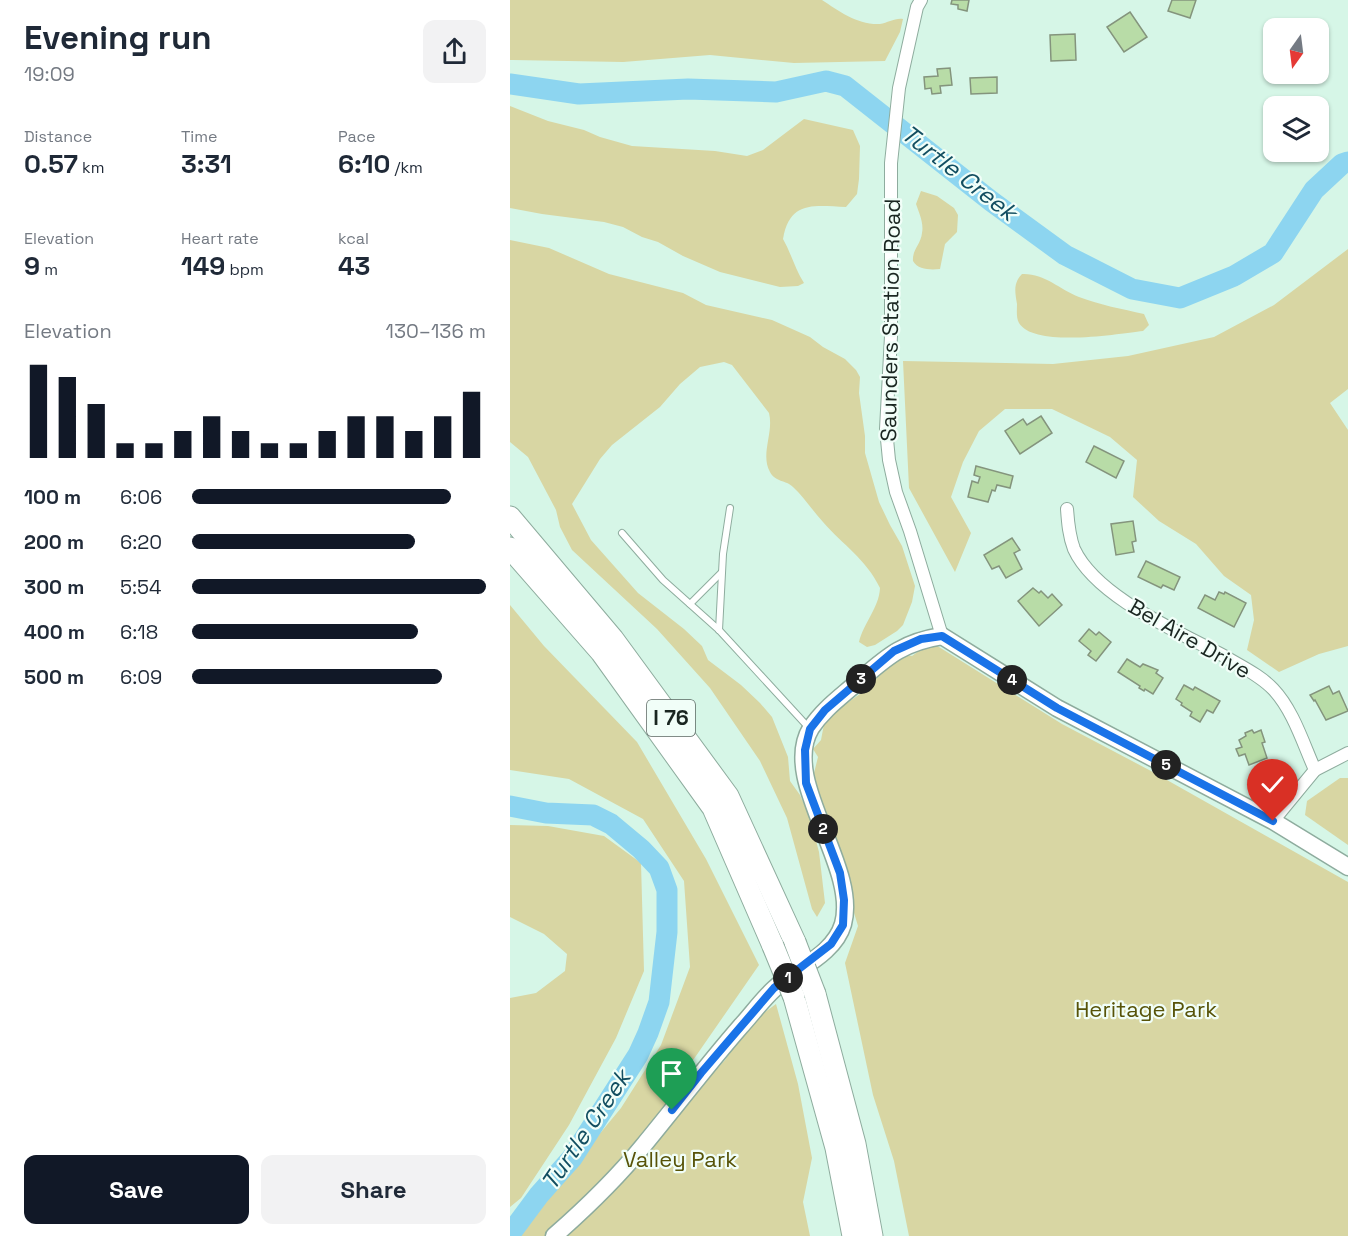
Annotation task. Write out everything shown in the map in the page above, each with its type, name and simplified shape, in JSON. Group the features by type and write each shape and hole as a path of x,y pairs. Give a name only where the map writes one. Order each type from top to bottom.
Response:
{"highway":[{"name":"I 76","path":"510,518 614,639 728,796 795,942 853,1236"},
{"name":"I 76","path":"510,548 600,652 713,808 773,946 804,995 855,1144 872,1236"}],"street":[{"name":"Saunders Station Road","path":"921,0 917,7 899,88 891,163 891,336 886,429 889,460 896,492 942,636"},
{"name":"Bel Aire Drive","path":"1067,509 1069,533 1075,550 1087,568 1114,594 1252,672 1273,689 1287,709 1315,770"},
{"path":"554,1236 604,1190 643,1147 701,1073 774,988 831,944 843,925 844,900 840,873 806,783 805,750 810,729 825,710 894,651 921,639 942,636 1057,708 1273,821 1348,867"},
{"path":"1273,821 1315,770 1348,753"}],"lane":[{"path":"719,630 721,573 730,508"},
{"path":"622,533 663,580 719,630 810,729"},
{"path":"690,604 721,573"}],"green space":[{"path":"510,0 822,0 849,16 872,24 903,19 900,32 885,61 794,63 710,55 623,62 510,60"},
{"path":"510,106 548,121 632,146 715,151 747,156 763,150 804,119 853,130 860,146 857,194 846,207 814,206 798,211 791,217 783,239 804,283 798,286 780,287 720,272 623,227 510,208"},
{"path":"921,191 937,196 954,208 958,215 957,232 945,244 940,269 921,268 913,261 922,229 916,204"},
{"path":"510,240 549,248 609,274 683,293 706,305 772,320 810,337 845,359 860,377 859,393 865,453 879,502 902,546 915,586 912,602 903,625 875,645 867,647 859,642 877,602 880,588 861,560 823,522 797,491 770,472 766,458 770,428 769,413 732,365 724,362 700,367 680,384 660,407 612,445 600,459 572,504 591,540 638,593 684,629 702,646 708,660 741,685 772,717 788,757 790,781 800,795 810,818 819,852 825,903 817,917 812,909 787,818 760,761 710,688 657,629 572,550 560,527 556,510 528,457 510,442"},
{"path":"1348,249 1348,389 1330,403 1348,430 1348,646 1319,654 1279,672 1247,650 1254,620 1251,595 1224,576 1196,544 1159,521 1133,497 1137,460 1110,437 1052,409 1005,409 979,431 963,462 951,497 971,533 955,572 909,488 903,361 1053,364 1128,356 1214,337 1274,305"},
{"path":"1022,274 1037,276 1087,300 1144,314 1149,325 1143,331 1077,337 1041,335 1028,331 1019,323 1017,316 1015,288"},
{"name":"Valley Park","path":"510,605 544,646 637,742 706,859 759,965 689,1066 703,1084 725,1060 753,1021 776,1004 798,1084 812,1158 803,1202 810,1236 515,1236 621,1108 661,1045 690,967 684,881 643,819 569,779 510,770"},
{"name":"Heritage Park","path":"931,642 1062,724 1151,771 1348,882 1348,1236 909,1236 894,1161 873,1095 845,963 858,926 813,777 818,757 813,749 821,740 825,719 864,691 883,670 904,654 912,656"},
{"path":"1340,778 1348,778 1348,845 1305,815 1307,801"},
{"path":"510,825 548,826 604,836 641,863 644,971 616,1038 569,1125 521,1198 510,1207 510,998 536,993 565,971 567,954 544,934 510,917"}],"building":[{"path":"952,0 969,0 967,11 958,9 958,5 951,4"},
{"path":"1172,0 1196,0 1190,18 1168,11"},
{"path":"1130,12 1147,37 1124,52 1107,27"},
{"path":"1075,34 1076,60 1051,61 1050,35"},
{"path":"950,68 952,85 940,86 941,93 932,94 931,88 925,89 924,77 938,76 937,69"},
{"path":"997,77 997,93 971,94 970,78"},
{"path":"1041,416 1052,433 1020,454 1005,431 1023,419 1027,425"},
{"path":"1094,446 1124,461 1116,478 1086,462"},
{"path":"976,466 1013,476 1010,488 997,485 995,491 992,490 988,502 968,497 972,481 978,483 980,477 974,475"},
{"path":"1133,521 1136,541 1132,542 1134,552 1116,555 1111,524"},
{"path":"1012,538 1020,550 1014,553 1022,569 1006,578 999,566 992,569 984,555"},
{"path":"1146,561 1180,577 1174,590 1163,585 1161,588 1138,577"},
{"path":"1033,588 1039,593 1041,591 1048,598 1052,594 1062,605 1039,626 1018,601"},
{"path":"1219,592 1224,594 1225,592 1246,603 1234,627 1198,608 1205,595 1215,600"},
{"path":"1089,629 1096,635 1099,632 1111,642 1096,661 1088,655 1091,651 1079,641"},
{"path":"1127,659 1140,667 1143,664 1158,670 1156,673 1163,678 1153,694 1139,688 1140,686 1118,672"},
{"path":"1184,685 1193,690 1195,687 1220,701 1213,713 1207,710 1200,722 1190,716 1192,712 1176,699"},
{"path":"1329,686 1333,694 1339,691 1348,711 1326,720 1310,695"},
{"path":"1252,730 1254,733 1261,730 1267,758 1249,765 1245,754 1239,756 1236,749 1242,747 1239,740 1246,736 1245,733"}],"waterway":[{"name":"Turtle Creek","path":"510,84 579,94 688,89 776,92 826,81 845,86 991,201 1065,255 1132,289 1180,298 1234,276 1273,253 1314,190 1342,164 1348,162"},
{"name":"Turtle Creek","path":"510,806 546,813 593,815 611,824 641,849 659,868 667,890 667,932 659,1002 638,1055 572,1158 539,1195 510,1234"}],"route":[{"path":"672,1110 774,988 823,952 843,925 844,900 840,873 806,783 805,750 810,729 825,710 894,651 921,639 942,636 1057,708 1273,821"}]}
